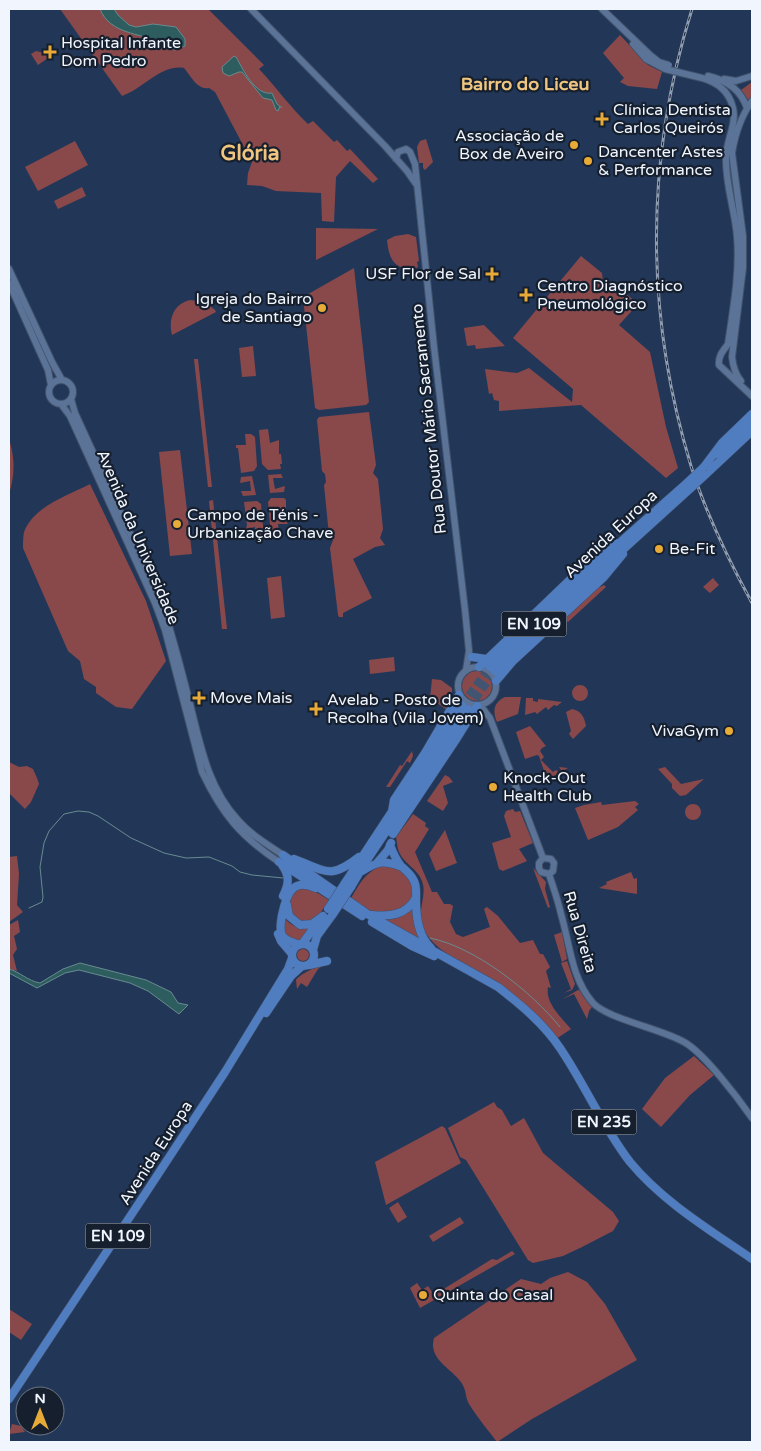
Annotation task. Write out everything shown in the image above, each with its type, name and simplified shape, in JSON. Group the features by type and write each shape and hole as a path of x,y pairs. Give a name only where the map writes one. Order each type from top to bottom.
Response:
{"main road":[{"path":"251,9 402,165 409,164 412,158 408,150 385,146"},
{"path":"602,9 648,57 713,81 721,87 738,107 747,108"},
{"path":"703,77 736,81 752,77"},
{"path":"714,77 736,90 743,98 747,108"},
{"path":"752,77 733,92 731,101 734,110 726,156 726,175 737,237 737,268 728,344 719,360 719,365 752,396"},
{"path":"752,101 747,108 734,142 732,153 743,236 744,268 732,366 737,376 752,389"},
{"path":"396,159 400,150"},
{"name":"Rua Doutor Mário Sacramento","path":"412,158 415,164 470,654 466,670"},
{"name":"Rua Doutor Mário Sacramento","path":"402,165 416,184"},
{"path":"9,268 62,380"},
{"path":"9,283 48,370 51,399 56,403 65,404 72,399 73,392 69,383 62,380 51,385"},
{"path":"721,354 727,353 732,357"},
{"name":"Avenida da Universidade","path":"72,399 75,413 161,601 171,629 208,771 216,788 237,819 252,835 281,858"},
{"name":"Avenida da Universidade","path":"61,404 70,416 155,603 165,630 202,772 208,785 221,808 233,824 249,840 281,858"},
{"path":"705,471 722,443 752,414"},
{"name":"Avenida Europa","path":"492,669 627,541 705,471 752,422"},
{"name":"Avenida Europa","path":"731,446 752,431"},
{"path":"705,471 734,456 752,438"},
{"path":"392,813 394,800 425,753 459,695 459,677 466,670 478,667 606,548 627,541"},
{"path":"490,718 496,681 513,661 604,577 619,559 627,541"},
{"path":"470,654 486,659"},
{"name":"Rua Doutor Mário Sacramento","path":"470,654 478,667"},
{"path":"478,667 490,672 496,681"},
{"path":"459,695 466,703 478,706 490,718"},
{"path":"393,834 478,706 492,698"},
{"name":"Avenida Europa","path":"225,1072 288,969 294,948 300,944 328,913 360,872 409,798 465,707 366,851 348,885"},
{"name":"Rua Direita","path":"490,718 543,858"},
{"path":"377,863 390,845 394,828 409,798"},
{"path":"390,845 394,856 402,867"},
{"path":"281,858 320,870 331,871 347,867 366,851"},
{"path":"281,858 288,880 280,912 278,931 281,941 295,963 305,966 327,961 309,946 287,940 282,934 282,919 286,898 291,890 304,885 312,886 330,895"},
{"name":"EN 235","path":"281,858 330,895 412,946 470,971"},
{"name":"EN 235","path":"281,858 369,915 498,987 514,1000 545,1029 560,1047 618,1145 631,1163 655,1189 752,1259"},
{"name":"Rua Direita","path":"543,858 539,863 539,868 541,872 549,874"},
{"name":"Rua Direita","path":"543,858 551,859 554,863 553,871 549,874"},
{"path":"360,872 377,863 390,862 402,867 411,874 416,888 416,918 424,940 443,956"},
{"name":"Rua Direita","path":"549,874 562,914 576,973 596,1006 622,1018 663,1031 686,1042 703,1058 752,1118"},
{"path":"286,898 289,916 300,925 312,924 328,913"},
{"path":"369,915 381,916 400,913 412,904 416,898"},
{"name":"Avenida Europa","path":"9,1398 225,1072 291,976 314,958 313,951 317,936 328,913"}],"shaded area":[{"path":"60,9 208,9 264,65 259,69 308,124 313,121 334,142 337,140 347,151 350,149 378,179 373,183 350,161 336,177 334,222 322,221 321,193 276,191 262,186 247,185 248,173 252,162 215,92 198,85 184,68 176,68 160,73 130,93 122,96"},
{"path":"100,9 114,9 129,25 136,27 153,24 176,27 185,39 185,46 175,50 161,42 118,28 105,17"},
{"path":"620,35 648,65 662,72 657,89 628,86 620,82 624,78 603,53"},
{"path":"36,51 44,53 48,58 38,65 31,54"},
{"path":"234,56 255,86 266,93 272,93 277,104 280,106 278,111 272,100 263,98 242,72 229,76 223,73 222,67"},
{"path":"752,82 752,94 749,101 741,90"},
{"path":"426,139 433,162 425,170 423,163 419,163 417,147 420,141"},
{"path":"75,141 88,165 38,191 25,167"},
{"path":"82,187 86,196 58,209 54,201"},
{"path":"316,228 378,229 316,260"},
{"path":"408,234 416,237 419,261 416,268 402,268 394,262 389,253 387,240 395,236"},
{"path":"581,256 602,273 603,282 610,287 616,285 638,304 619,325 650,352 666,427 678,468 666,478 581,405 499,411 499,401 494,400 492,393 489,394 485,369 517,373 529,368 572,402 573,389 513,338"},
{"path":"354,268 369,402 366,405 319,410 315,408 303,297"},
{"path":"190,300 205,302 216,312 172,335 171,318 173,313 179,305"},
{"path":"484,325 505,346 476,349 475,345 467,346 464,328"},
{"path":"253,346 256,376 242,377 239,348"},
{"path":"194,359 198,359 212,487 208,487"},
{"path":"369,412 376,465 373,473 378,479 383,529 380,538 385,545 375,547 353,559 372,598 343,613 343,617 339,617 330,548 333,540 329,535 324,485 326,482 325,474 322,471 317,420 319,417"},
{"path":"268,429 270,443 279,440 281,469 268,470 262,464 259,430"},
{"path":"245,434 251,434 255,437 257,466 254,471 241,473 236,445 246,445"},
{"path":"9,439 14,466 9,494"},
{"path":"180,450 192,554 170,556 159,452"},
{"path":"281,474 283,478 273,478 275,489 285,486 284,492 270,493 268,475"},
{"path":"252,476 256,495 243,496 241,491 251,491 250,481 240,483 241,477"},
{"path":"90,484 146,601 166,661 132,709 116,707 96,693 96,687 84,679 80,661 68,651 23,548 24,532 35,515 52,503"},
{"path":"271,498 284,498 286,500 286,521 288,524 278,524 279,535 271,536 268,502"},
{"path":"213,500 227,629 222,629 209,501"},
{"path":"257,501 261,504 264,537 256,538 255,527 246,529 244,502"},
{"path":"281,576 285,617 271,619 267,578"},
{"path":"713,578 719,585 710,593 703,587"},
{"path":"604,585 606,587 568,622 565,619 598,588"},
{"path":"394,657 395,671 370,674 369,660"},
{"path":"477,671 488,675 492,686 488,697 477,701 466,697 462,686 466,675"},
{"path":"432,679 441,680 452,688 452,696 447,710 430,698"},
{"path":"580,685 586,687 588,693 586,699 580,701 574,699 572,693 574,687"},
{"path":"505,697 521,697 518,714 497,722 495,707 498,701"},
{"path":"526,698 533,698 533,701 538,702 538,699 562,702 548,710 546,707 537,714 535,712 525,715"},
{"path":"572,709 582,715 586,726 573,739 569,734 571,731 566,712"},
{"path":"530,726 546,746 540,751 544,757 541,760 553,772 561,770 559,767 568,768 547,780 539,756 525,759 516,732"},
{"path":"412,751 413,756 410,763 407,761 390,787 386,787 400,765 402,766"},
{"path":"9,762 19,767 27,766 33,769 37,778 39,784 31,802 25,809 9,793"},
{"path":"665,767 681,784 704,779 686,795 680,796 658,769"},
{"path":"445,775 453,782 443,786 448,803 443,811 427,801"},
{"path":"635,801 639,804 635,807 638,810 618,827 588,840 575,808 601,802 602,805"},
{"path":"690,804 696,804 701,809 699,818 690,820 685,815 685,809"},
{"path":"513,809 515,812 520,811 533,843 519,849 527,861 503,871 499,869 492,843 511,837 504,816 506,811"},
{"path":"413,814 426,823 425,826 429,829 415,852 432,892 437,892 444,904 453,906 450,922 456,934 463,937 490,927 484,909 487,907 498,916 520,943 533,940 540,954 543,954 550,967 546,971 551,988 548,987 551,1004 571,1029 556,1039 504,987 449,955 430,939 424,930 421,916 424,893 422,881 401,856 396,837"},
{"path":"445,830 457,863 436,871 429,854"},
{"path":"17,856 19,874 17,905 23,912 9,922 9,857"},
{"path":"381,866 398,868 412,882 413,897 397,911 390,914 376,913 350,900 366,876"},
{"path":"533,868 546,882 545,889 550,907 548,908"},
{"path":"631,872 634,879 637,878 637,894 599,888 607,884 606,882"},
{"path":"311,889 329,900 316,920 303,923 291,912 290,898 297,890"},
{"path":"413,906 414,922 423,944 382,920 397,918"},
{"path":"284,914 286,915 286,920 291,924 309,929 301,940 297,941 288,938 284,932"},
{"path":"18,920 20,932 14,936 17,949 13,955 17,971 9,969 9,925"},
{"path":"562,932 567,959 562,962 554,935"},
{"path":"301,949 305,949 309,955 305,961 301,961 297,957 297,953"},
{"path":"567,961 575,984 572,990 564,993 571,989 561,963"},
{"path":"80,963 146,980 171,992 178,1003 188,1005 179,1014 148,991 130,983 79,970 65,973 37,988 9,973 9,969 40,983 63,969"},
{"path":"324,965 318,969 307,987 301,983 297,989 296,980 298,978"},
{"path":"578,990 581,991 592,1007 587,1019 574,994 563,999"},
{"path":"694,1056 714,1075 690,1095 661,1127 642,1109 665,1078"},
{"path":"494,1102 502,1110 511,1126 524,1118 543,1153 613,1212 619,1221 613,1231 563,1256 533,1263 528,1260 466,1160 460,1157 448,1128"},
{"path":"442,1126 445,1128 461,1163 386,1205 375,1162"},
{"path":"398,1202 407,1217 398,1223 389,1208"},
{"path":"460,1217 464,1223 433,1242 429,1236"},
{"path":"512,1251 515,1254 420,1308 410,1288 417,1283 422,1290 428,1286 434,1295 492,1259 497,1260"},
{"path":"568,1272 587,1282 605,1304 637,1360 532,1419 497,1442 469,1404 461,1382 437,1357 434,1352 434,1338 521,1279 541,1284 550,1278"},
{"path":"9,1309 32,1324 21,1340 9,1332"},
{"path":"12,1424 15,1425 15,1433 9,1434"}],"waterway":[{"path":"29,908 42,902 40,867 44,843 49,831 64,814 78,811 89,812 98,816 131,838 164,853 186,858 209,857 232,866 240,872 283,878"},
{"path":"430,938 465,951 501,972 534,999 560,1027"}],"tunnel":[{"path":"462,705 490,667"},
{"path":"468,709 495,671"}],"railway":[{"path":"692,9 677,66 666,123 659,180 657,237 659,294 665,352 676,409 691,466 718,536 752,603"}],"place":[{"name":"Hospital Infante Dom Pedro","path":"50,52"},
{"name":"Clínica Dentista Carlos Queirós","path":"602,119"},
{"name":"Associação de Box de Aveiro","path":"574,145"},
{"name":"Dancenter Astes & Performance","path":"588,161"},
{"name":"USF Flor de Sal","path":"492,274"},
{"name":"Centro Diagnóstico Pneumológico","path":"526,295"},
{"name":"Igreja do Bairro de Santiago","path":"322,308"},
{"name":"Campo de Ténis - Urbanização Chave","path":"177,524"},
{"name":"Be-Fit","path":"659,549"},
{"name":"Move Mais","path":"199,698"},
{"name":"Avelab - Posto de Recolha (Vila Jovem)","path":"316,709"},
{"name":"VivaGym","path":"729,731"},
{"name":"Knock-Out Health Club","path":"493,787"},
{"name":"Quinta do Casal","path":"423,1295"}],"district":[{"name":"Bairro do Liceu","path":"525,84"},
{"name":"Glória","path":"250,153"}]}
